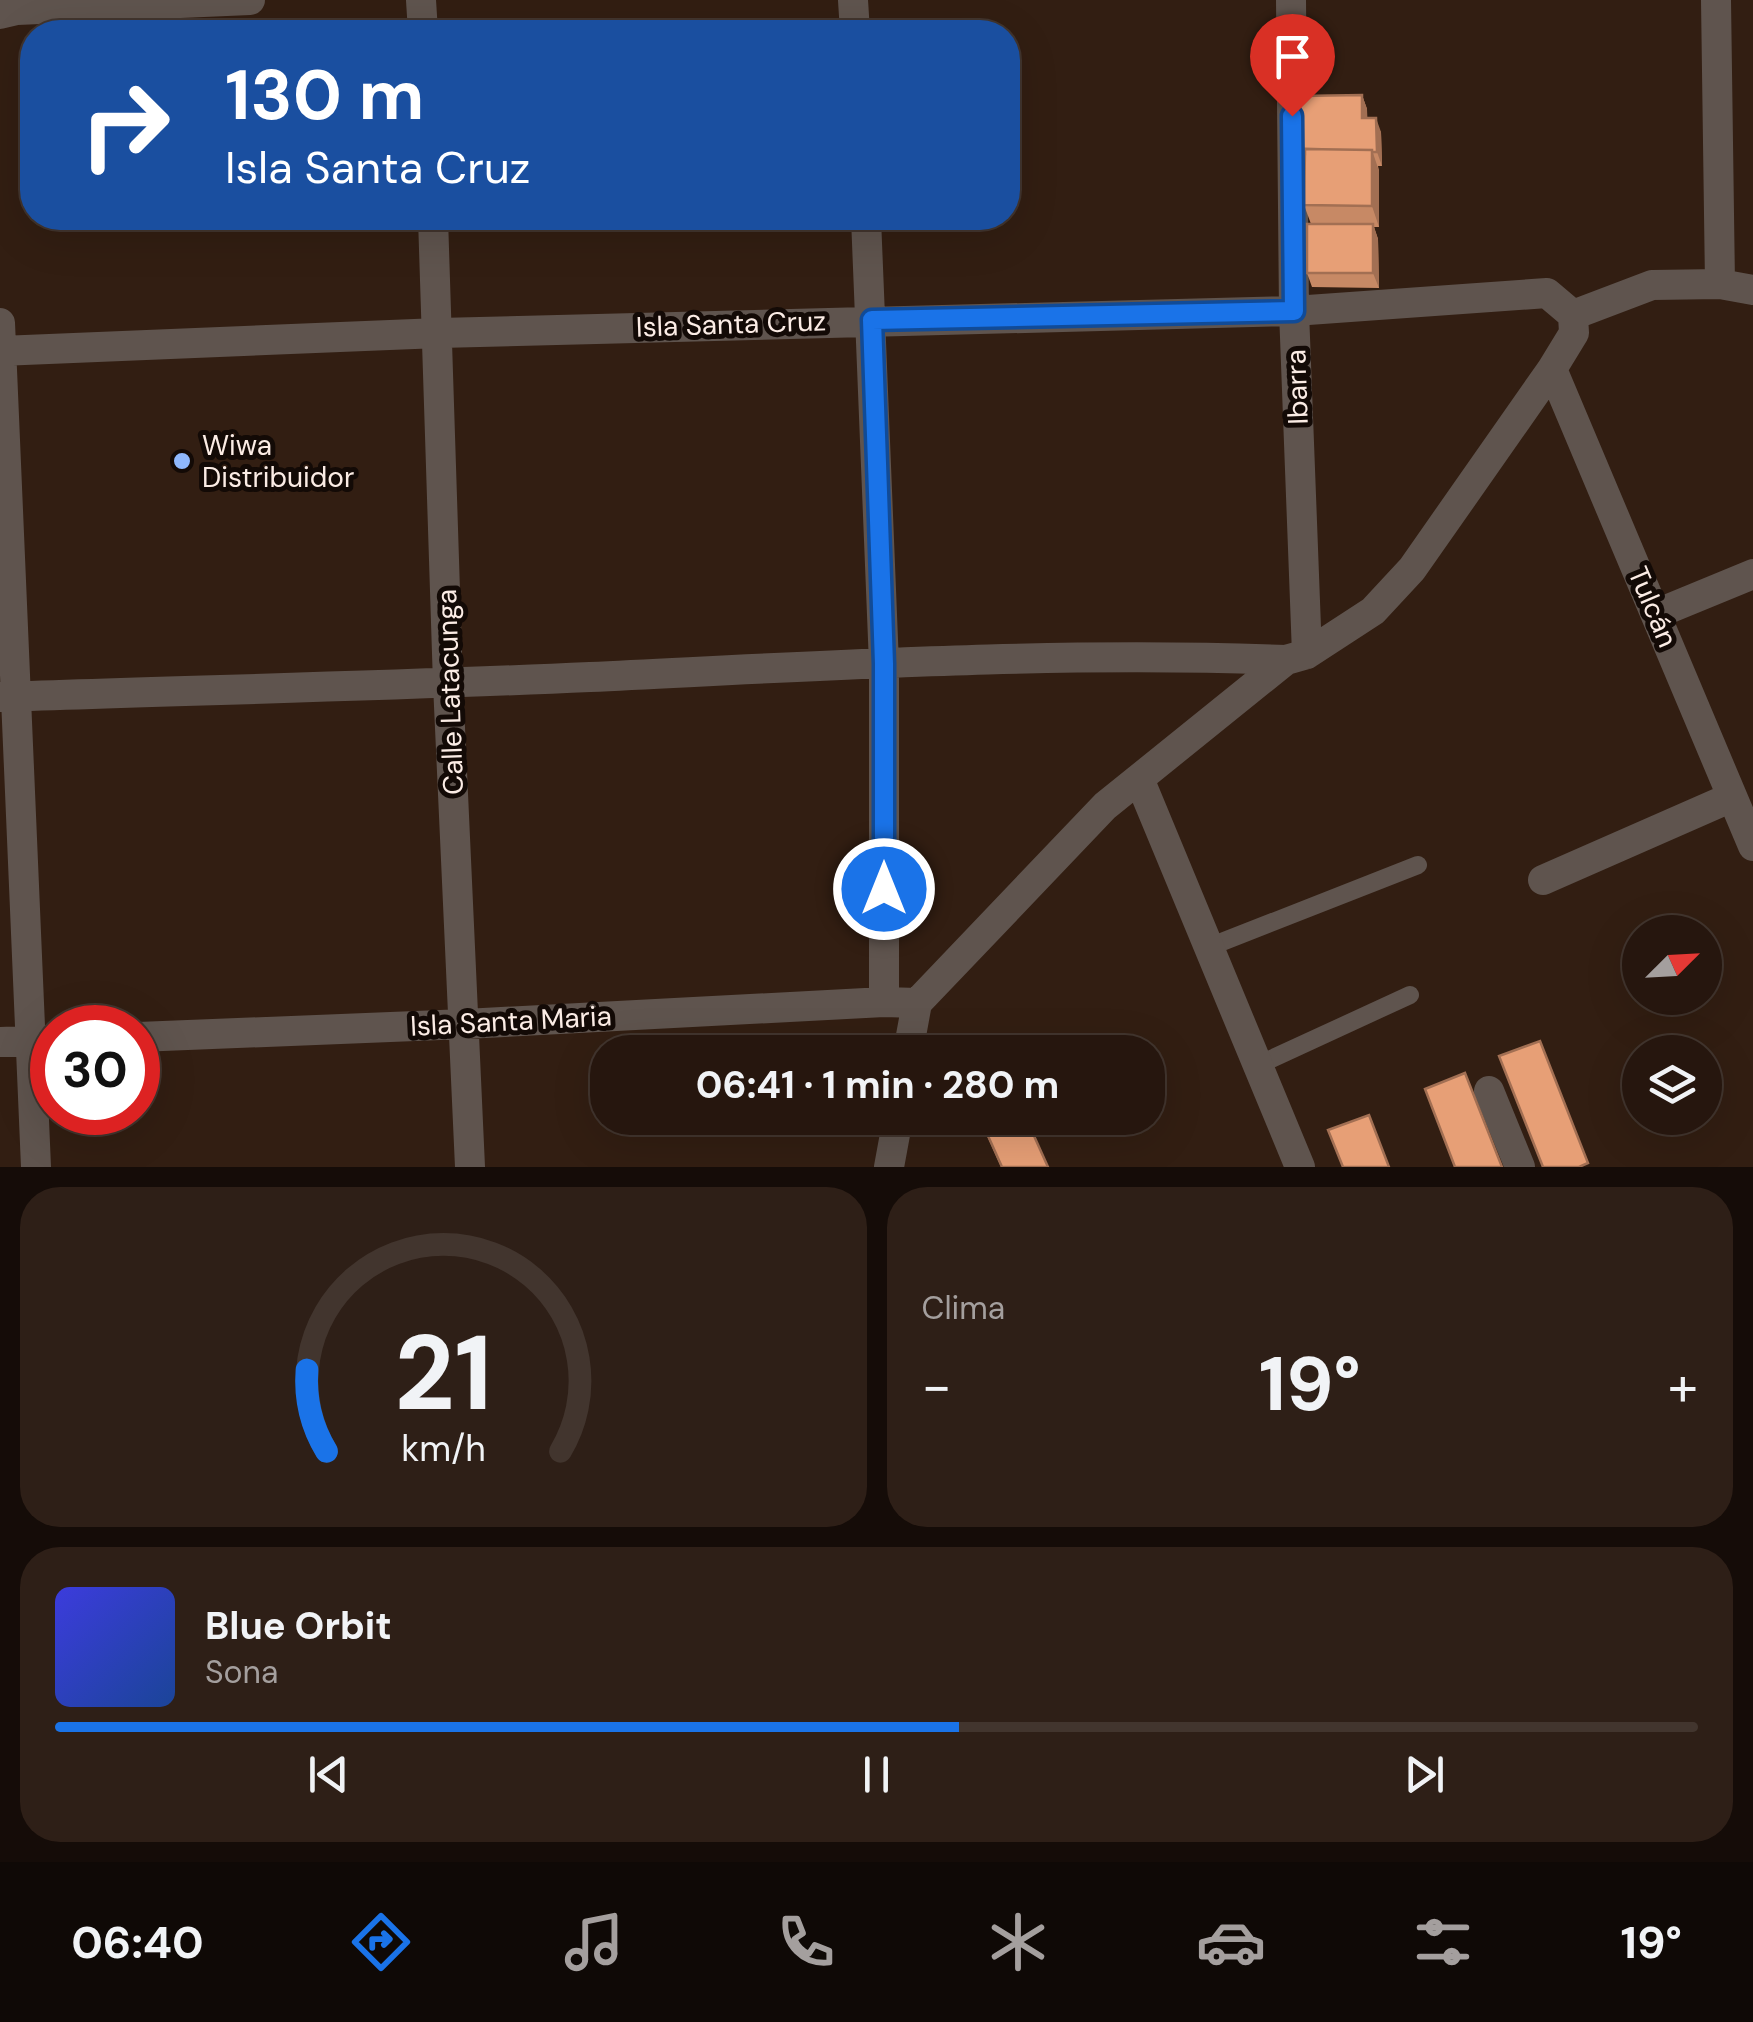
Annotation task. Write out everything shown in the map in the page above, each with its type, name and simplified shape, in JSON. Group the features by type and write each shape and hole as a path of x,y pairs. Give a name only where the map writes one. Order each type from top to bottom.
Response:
{"street":[{"path":"0,14 250,0"},
{"name":"Ibarra","path":"1290,0 1297,657"},
{"path":"1716,0 1720,284"},
{"name":"Calle Latacunga","path":"434,230 448,684 470,1167"},
{"path":"867,230 884,664 884,1002"},
{"path":"911,1035 917,1003 1105,806 1297,657 1373,611 1412,569 1552,368 1574,332 1573,315 1652,285 1720,284 1753,290"},
{"name":"Isla Santa Cruz","path":"0,351 439,333 1294,311 1548,293 1573,315"},
{"path":"0,323 8,697 38,1005"},
{"name":"Tulcán","path":"1552,368 1753,846"},
{"path":"1656,614 1753,574"},
{"path":"8,697 448,684 884,664 1297,657"},
{"path":"1140,781 1300,1167"},
{"path":"1543,880 1732,796"},
{"name":"Isla Santa Maria","path":"160,1036 917,1003"},
{"path":"0,1042 30,1041"},
{"path":"1489,1091 1520,1167"},
{"path":"36,1167 38,1135"},
{"path":"890,1167 895,1135"}],"lane":[{"path":"1209,947 1418,865"},
{"path":"1258,1065 1410,995"}],"building":[{"path":"1362,95 1362,118 1376,118 1377,152 1305,149 1305,154 1300,154 1300,96"},
{"path":"1305,149 1372,150 1372,206 1304,205"},
{"path":"1307,224 1373,224 1373,273 1307,273"},
{"path":"1540,1041 1588,1163 1579,1167 1543,1167 1499,1056"},
{"path":"1465,1073 1502,1167 1455,1167 1425,1089"},
{"path":"1369,1115 1389,1167 1343,1167 1328,1130"},
{"path":"988,1135 1034,1135 1048,1167 1002,1167"}],"place":[{"name":"Wiwa Distribuidor","path":"182,461"}],"route":[{"path":"884,889 884,664 872,320 1294,311 1292,116"}]}
